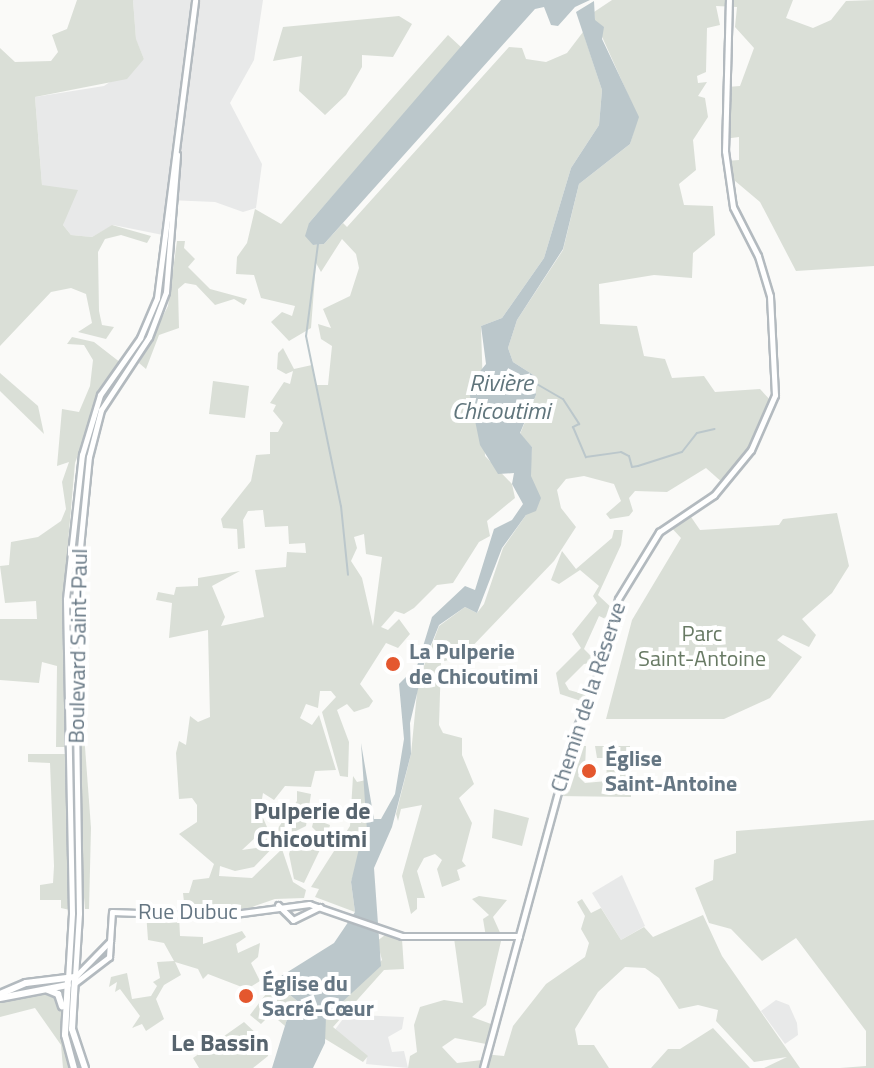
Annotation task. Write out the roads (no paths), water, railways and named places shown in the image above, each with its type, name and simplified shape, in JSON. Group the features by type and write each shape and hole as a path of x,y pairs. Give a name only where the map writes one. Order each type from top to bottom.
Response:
{"main road":[{"name":"Boulevard Saint-Paul","path":"85,1068 72,1029 66,599 82,455 100,395 140,338 157,298 195,0"},
{"name":"Chemin de la Réserve","path":"483,1068 577,720 593,691 625,585 659,532 714,495 751,450 775,395 770,296 758,256 733,207 725,151 729,0"},
{"name":"Boulevard Saint-Paul","path":"74,1068 64,1022 77,954 74,609 89,457 101,410 149,337 166,292 177,145"},
{"name":"Rue Dubuc","path":"111,940 112,912 228,915 278,905 321,906 353,915 402,936 519,936"},
{"path":"278,905 293,920 321,906"},
{"path":"0,996 71,981 105,961 111,940"},
{"path":"0,996 26,983 71,981 94,963 111,940"},
{"path":"77,954 85,963 94,963"},
{"path":"40,988 61,996 64,1022"}],"water":[{"path":"501,0 590,0 575,7 558,26 551,25 544,7 535,9 324,244 313,245 305,236 309,223"},
{"name":"Rivière Chicoutimi","path":"594,1 595,20 604,27 602,39 639,117 630,144 579,184 563,249 517,320 508,348 513,362 535,376 536,395 520,433 532,447 531,476 541,498 536,511 526,515 502,548 477,613 465,607 439,625 425,660 410,723 411,754 392,827 374,868 381,966 326,1017 325,1043 313,1068 272,1068 288,1016 299,1017 307,1009 278,985 278,978 334,943 355,912 351,882 362,836 367,832 361,743 374,819 381,819 395,794 404,739 399,684 417,666 432,617 465,586 475,590 494,529 512,520 523,504 512,484 514,473 498,474 480,445 468,386 486,364 481,326 502,318 544,258 571,168 599,125 602,90 576,12"}],"waterway":[{"path":"318,244 306,336 341,506 348,575"},
{"path":"535,383 563,399 579,424 573,427 586,457 621,452 629,456 632,467 638,466 682,452 697,433 715,429"}],"place":[{"name":"La Pulperie de Chicoutimi","path":"393,664"},
{"name":"Église Saint-Antoine","path":"589,771"},
{"name":"Église du Sacré-Cœur","path":"246,996"}],"district":[{"name":"Pulperie de Chicoutimi","path":"312,825"},
{"name":"Le Bassin","path":"220,1043"}],"park label":[{"name":"Parc Saint-Antoine","path":"702,646"}]}
